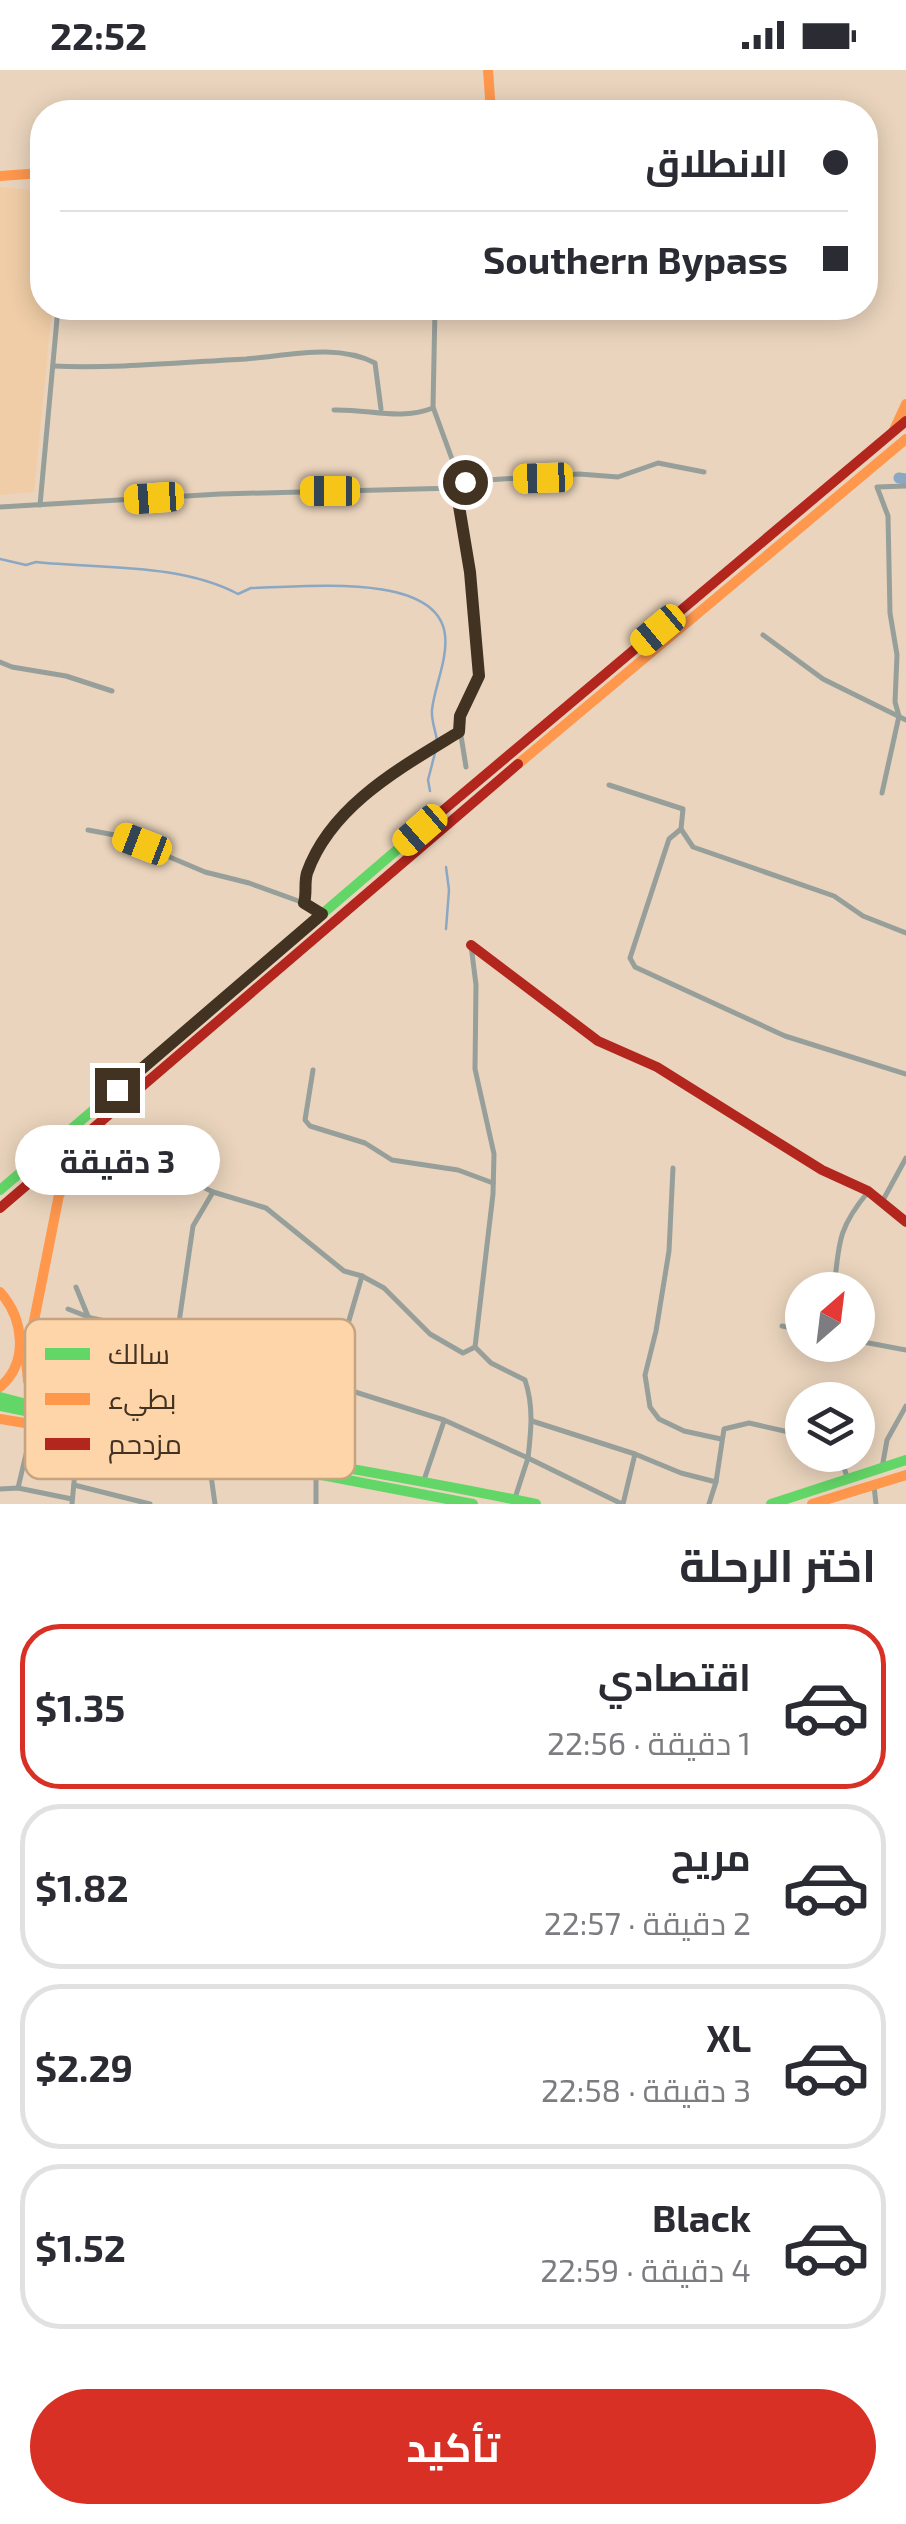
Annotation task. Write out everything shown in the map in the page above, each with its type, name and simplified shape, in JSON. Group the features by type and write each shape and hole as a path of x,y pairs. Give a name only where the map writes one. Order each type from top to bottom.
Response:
{"main road":[{"path":"488,70 490,100"},
{"path":"0,176 30,174"},
{"path":"0,1208 902,430 906,404"},
{"path":"0,1190 322,914 902,430"},
{"path":"471,945 598,1041 657,1067 822,1170 868,1191 906,1222"},
{"path":"34,1319 62,1188 112,1114"},
{"path":"0,1292 10,1301 18,1318 19,1336 14,1371 0,1387"},
{"path":"0,1397 25,1405"},
{"path":"0,1406 25,1409"},
{"path":"0,1419 25,1423"},
{"path":"771,1504 906,1460"},
{"path":"355,1467 536,1504"},
{"path":"812,1504 906,1475"},
{"path":"337,1479 466,1503"}],"street":[{"path":"40,506 57,320"},
{"path":"435,320 433,408 457,485 479,676 460,716 466,766"},
{"path":"53,366 332,353 375,363 381,410"},
{"path":"334,410 381,410 388,415 410,416 433,408"},
{"path":"0,508 457,485 579,474 618,477 658,463 704,472"},
{"path":"882,793 899,716 895,702 897,655 890,613 888,516 877,487 906,486"},
{"path":"763,635 823,679 906,720"},
{"path":"0,662 112,691"},
{"path":"304,903 306,874 330,830 389,774 459,732"},
{"path":"608,785 683,809 681,829 693,847 834,896 863,916 906,934"},
{"path":"681,829 669,839 630,958 636,968 784,1036 906,1074"},
{"path":"88,830 120,836 205,872 304,903 322,914"},
{"path":"471,945 476,986 474,1069 494,1154 475,1347"},
{"path":"313,1070 305,1120 310,1126 365,1143 392,1160 458,1170 493,1183"},
{"path":"882,1202 906,1158"},
{"path":"160,1166 213,1192 266,1208 344,1270 384,1288 430,1334 462,1353 475,1347"},
{"path":"673,1168 669,1251 645,1375 650,1408 659,1419 684,1431 721,1440"},
{"path":"836,1272 847,1217 868,1191"},
{"path":"179,1319 193,1226 213,1192"},
{"path":"349,1319 362,1276"},
{"path":"76,1287 80,1303 91,1318"},
{"path":"68,1309 96,1319"},
{"path":"875,1344 906,1350"},
{"path":"475,1347 491,1363 525,1380 531,1398 528,1458 514,1501"},
{"path":"355,1393 444,1420 622,1504 635,1454"},
{"path":"882,1468 888,1440 906,1406"},
{"path":"424,1480 444,1420"},
{"path":"532,1421 716,1482"},
{"path":"710,1504 724,1430 749,1423 785,1431"},
{"path":"18,1488 25,1458"},
{"path":"845,1472 848,1480"},
{"path":"0,1488 18,1488 72,1502 75,1479"},
{"path":"211,1479 214,1504"},
{"path":"74,1485 150,1504"},
{"path":"874,1486 876,1504"}],"shaded area":[{"path":"0,187 30,190 30,320 51,320 34,492 0,495"}],"waterway":[{"path":"899,478 906,479"},
{"path":"0,559 26,565 36,562 165,572 238,594 251,588 363,587 418,600 437,614 445,635 445,654 432,710 437,741"},
{"path":"430,791 428,780 436,749"},
{"path":"446,867 446,929"}],"traffic: fast":[{"path":"0,1190 440,813"},
{"path":"0,1397 25,1403"},
{"path":"0,1406 25,1411"},
{"path":"771,1504 906,1460"},
{"path":"355,1469 536,1504"},
{"path":"342,1479 473,1504"}],"traffic: slow":[{"path":"488,70 490,100"},
{"path":"0,176 30,174"},
{"path":"894,430 906,404"},
{"path":"518,764 906,439"},
{"path":"34,1319 59,1195 102,1128"},
{"path":"0,1292 14,1315 20,1340 16,1365 0,1387"},
{"path":"0,1419 25,1423"},
{"path":"812,1504 906,1475"}],"traffic: jam":[{"path":"440,813 906,421"},
{"path":"0,1208 518,764"},
{"path":"471,945 598,1041 657,1067 822,1170 868,1191 906,1222"}],"route":[{"path":"117,1090 322,914 304,903 305,883 326,834 389,774 459,732 460,716 479,676 470,572 456,488 457,482 465,482"}]}
